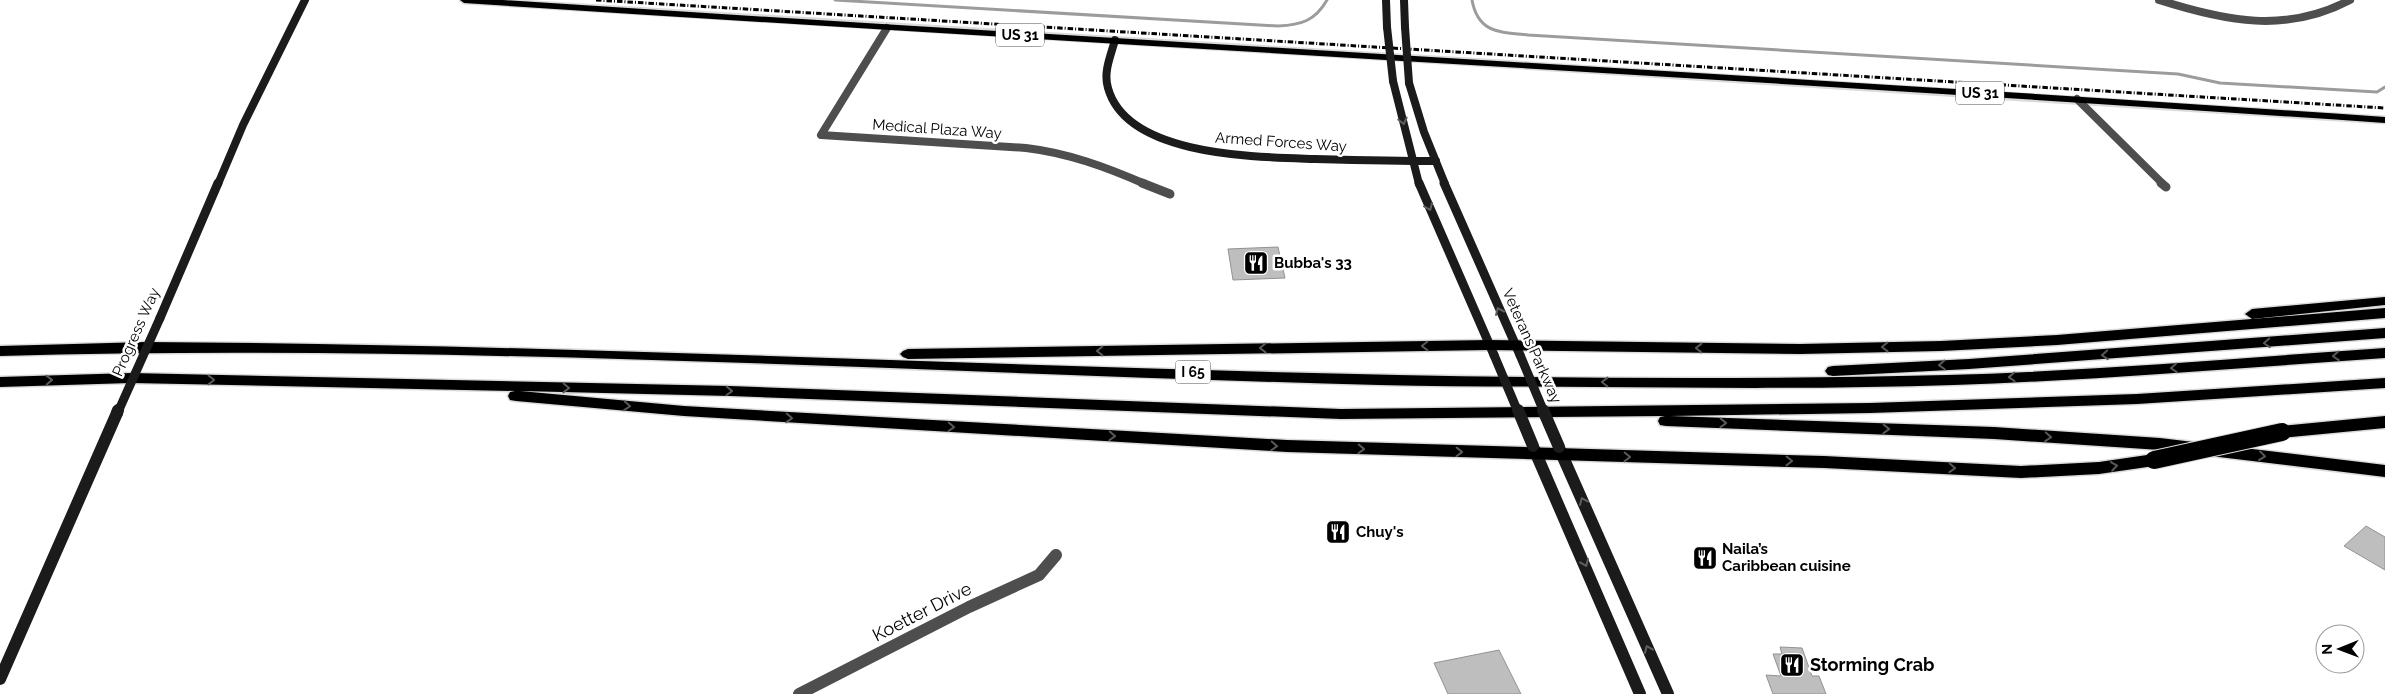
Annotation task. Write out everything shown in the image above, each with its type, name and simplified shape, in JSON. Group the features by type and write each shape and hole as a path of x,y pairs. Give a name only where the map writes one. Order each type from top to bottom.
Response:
{"highway":[{"path":"2056,340 2292,309 2385,301"},
{"path":"679,356 1800,349 2056,340 2385,313"},
{"path":"1634,382 1969,364 2385,333"},
{"name":"I 65","path":"0,351 146,347 353,348 679,356 1382,380 1634,382 2009,377 2088,374 2385,353"},
{"path":"0,382 131,378 369,382 740,392 1341,414 1482,414 1870,408 2128,400 2385,383"},
{"path":"369,382 684,412 1288,446 1535,450 2020,472 2099,468 2154,460 2282,432 2385,422"},
{"path":"1482,414 2072,438 2160,444 2385,471"},
{"path":"2329,426 2385,414"}],"main road":[{"name":"Progress Way","path":"0,679 160,318 243,125 305,0"},
{"name":"US 31","path":"464,0 888,28 1115,40 2077,99 2385,120"},
{"path":"1386,0 1393,81 1412,161 1429,209 1640,694"},
{"name":"Veterans Parkway","path":"1404,0 1409,83 1421,124 1476,259 1668,694"},
{"name":"Armed Forces Way","path":"1115,40 1108,68 1108,90 1130,120 1158,138 1211,152 1279,157 1436,161"}],"street":[{"path":"2159,0 2196,11 2233,18 2276,22 2305,20 2333,12 2350,0"},
{"name":"Medical Plaza Way","path":"888,28 821,135 1026,148 1058,152 1100,164 1170,194"},
{"path":"2077,99 2166,187"},
{"name":"Koetter Drive","path":"799,694 969,607 1039,575 1056,555"}],"building":[{"name":"Bubba's 33","path":"1278,247 1285,278 1233,280 1228,249"},
{"path":"2366,526 2385,537 2385,570 2344,546"},
{"name":"Storming Crab","path":"1780,647 1802,648 1812,676 1819,676 1826,694 1773,694 1766,675 1781,676 1773,654 1782,654"},
{"path":"1499,650 1521,694 1448,694 1434,663"}],"waterway":[{"path":"835,0 1278,26 1300,23 1307,20 1318,13 1327,0"},
{"path":"1472,0 1479,19 1491,29 1528,35 2178,74 2220,83 2377,92 2385,87"}],"railway":[{"path":"596,0 2385,108"}],"place":[{"name":"Bubba's 33","path":"1256,263"},
{"name":"Chuy's","path":"1338,532"},
{"name":"Naila’s Caribbean cuisine","path":"1705,558"},
{"name":"Storming Crab","path":"1792,665"}]}
